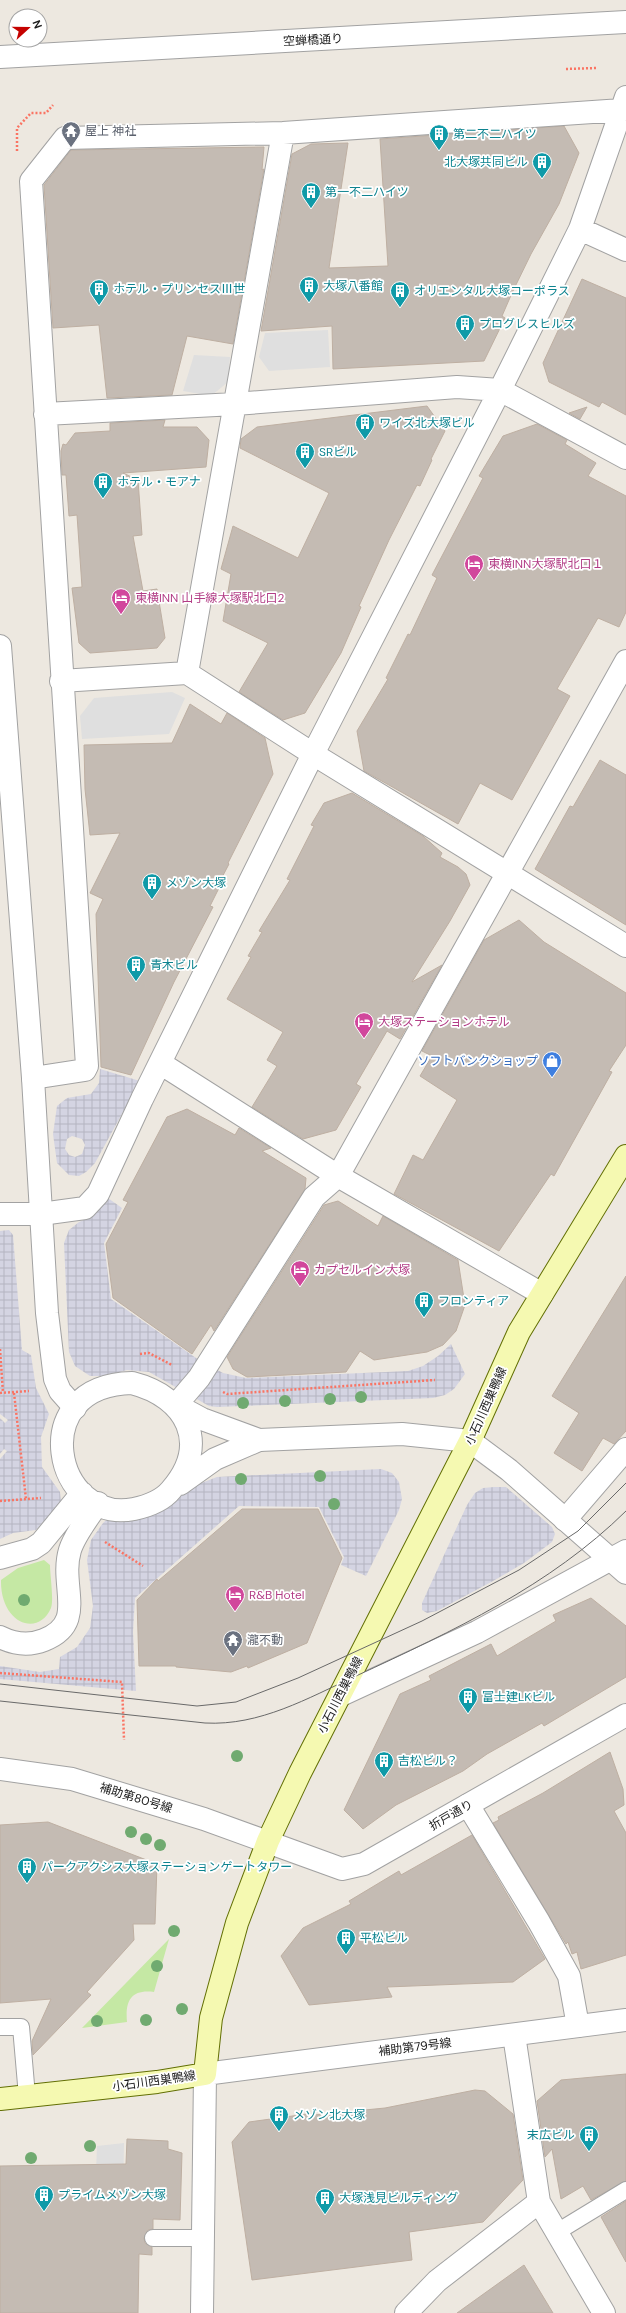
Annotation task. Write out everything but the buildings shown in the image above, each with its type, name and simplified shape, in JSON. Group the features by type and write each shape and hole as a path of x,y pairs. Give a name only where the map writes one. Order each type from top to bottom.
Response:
{"main road":[{"name":"小石川西巣鴨線","path":"0,2099 157,2082 205,2074 211,2018 234,1931 268,1841 300,1773 470,1442 519,1332 624,1163"}],"street":[{"name":"空蝉橋通り","path":"0,58 626,22"},
{"path":"0,1214 41,1214 85,1208 98,1194 160,1063 313,754 500,390 580,229 624,103 283,133 65,138 31,182 44,414 87,1066 85,1070 34,1078"},
{"path":"187,673 283,133"},
{"path":"580,229 626,250"},
{"path":"44,414 235,404 458,387 500,390 626,458"},
{"path":"0,646 34,1078 47,1313 55,1379 60,1391 75,1408"},
{"path":"176,1405 199,1378 314,1197 338,1176 626,660"},
{"path":"61,680 187,673 313,754 626,946"},
{"path":"160,1063 338,1176 542,1294"},
{"path":"259,1440 202,1419 146,1387 132,1384 115,1384 101,1387 88,1394 75,1408 66,1424 61,1447 66,1471 77,1488 90,1498 109,1508 128,1510 146,1506 163,1498 171,1490 215,1459 259,1440 402,1434 470,1442 509,1470 566,1520 621,1561 477,1632 341,1694"},
{"path":"171,1490 189,1463 192,1441 187,1424 176,1405"},
{"path":"566,1520 626,1449"},
{"path":"0,1558 32,1549 41,1543 90,1498"},
{"path":"0,1637 12,1643 34,1644 62,1632 69,1619 67,1574 70,1550 90,1498"},
{"name":"折戸通り","path":"268,1841 342,1869 364,1864 626,1715"},
{"name":"補助第80号線","path":"0,1769 72,1779 204,1819 268,1841"},
{"path":"468,1805 539,1922 569,1976 578,2026"},
{"name":"補助第79号線","path":"205,2074 626,2020"},
{"path":"514,2035 539,2202 604,2313"},
{"path":"202,2313 205,2074"},
{"path":"406,2313 437,2281 539,2202"}],"lane":[{"path":"0,2027 20,2027 26,2096"},
{"path":"557,2232 626,2190"},
{"path":"152,2238 202,2238"}],"path":[{"path":"566,69 596,68"},
{"path":"17,157 16,128 31,113 46,112 53,105"},
{"path":"0,1349 3,1392"},
{"path":"134,1354 149,1353 227,1394 435,1380"},
{"path":"14,1393 26,1499"},
{"path":"0,1501 40,1498"},
{"path":"101,1539 143,1566"},
{"path":"0,1673 122,1682 124,1740"}],"green space":[{"path":"44,1560 50,1565 52,1604 45,1617 38,1622 29,1624 13,1616 7,1607 2,1595 1,1580 18,1568"},
{"path":"169,1939 154,1992 140,1992 131,1998 127,2008 127,2022 82,2028"}],"shaded area":[{"path":"328,330 330,367 269,371 259,357 265,333"},
{"path":"194,355 230,357 228,382 211,396 183,391"},
{"path":"172,692 185,698 169,734 82,739 80,716 94,698"},
{"path":"100,1069 140,1081 95,1163 86,1172 79,1176 69,1175 57,1163 53,1134 57,1106 67,1098 91,1094 99,1083","holes":["72,1136 82,1139 85,1145 82,1154 75,1157 69,1155 65,1149 67,1139"]},
{"path":"105,1196 122,1208 104,1243 111,1299 196,1358 223,1373 246,1378 408,1371 423,1366 438,1356 451,1344 465,1374 454,1389 445,1395 433,1398 217,1407 209,1406 149,1372 127,1370 105,1376 90,1376 75,1366 69,1352 64,1243 69,1230 79,1222 93,1216"},
{"path":"9,1230 13,1235 22,1350 31,1355 36,1388 49,1414 41,1437 42,1467 60,1492 61,1502 36,1530 13,1533 0,1539 0,1459 7,1451 4,1449 0,1454 0,1418 5,1423 8,1420 0,1414 0,1231"},
{"path":"381,1469 392,1473 399,1482 402,1499 399,1510 366,1576 341,1565 344,1557 319,1507 239,1506 135,1598 133,1632 136,1691 0,1679 0,1666 40,1672 59,1669 60,1657 77,1647 90,1628 93,1606 87,1560 91,1540 103,1523 110,1517 175,1501 191,1487 217,1477"},
{"path":"506,1487 552,1527 555,1534 552,1542 524,1563 493,1581 437,1611 427,1613 422,1610 422,1603 467,1505 475,1493 483,1488"},
{"path":"124,2143 123,2200 95,2198 97,2146"}],"tram line":[{"path":"0,1684 197,1706 236,1702 298,1678 422,1621 519,1570 578,1531 626,1483"},
{"path":"0,1701 205,1723 225,1723 264,1715 302,1701 392,1659 499,1605 565,1562 597,1538 626,1511"}],"place":[{"name":"屋上 神社","path":"71,148"},
{"name":"第二不二ハイツ","path":"439,151"},
{"name":"北大塚共同ビル","path":"542,179"},
{"name":"第一不二ハイツ","path":"311,209"},
{"name":"大塚八番館","path":"309,303"},
{"name":"ホテル・プリンセスⅢ世","path":"99,306"},
{"name":"オリエンタル大塚コーポラス","path":"400,308"},
{"name":"プログレスヒルズ","path":"465,341"},
{"name":"ワイズ北大塚ビル","path":"365,440"},
{"name":"SRビル","path":"305,469"},
{"name":"ホテル・モアナ","path":"103,499"},
{"name":"東横INN大塚駅北口１","path":"474,581"},
{"name":"東横INN 山手線大塚駅北口2","path":"121,615"},
{"name":"メゾン大塚","path":"152,900"},
{"name":"青木ビル","path":"136,982"},
{"name":"大塚ステーションホテル","path":"364,1039"},
{"name":"ソフトバンクショップ","path":"552,1078"},
{"name":"カプセルイン大塚","path":"300,1287"},
{"name":"フロンティア","path":"424,1318"},
{"name":"R&B Hotel","path":"235,1612"},
{"name":"瀧不動","path":"233,1657"},
{"name":"富士建LKビル","path":"468,1714"},
{"name":"吉松ビル？","path":"384,1778"},
{"name":"パークアクシス大塚ステーションゲートタワー","path":"27,1884"},
{"name":"平松ビル","path":"346,1955"},
{"name":"メゾン北大塚","path":"279,2132"},
{"name":"末広ビル","path":"589,2152"},
{"name":"プライムメゾン大塚","path":"44,2212"},
{"name":"大塚浅見ビルディング","path":"325,2215"}]}
